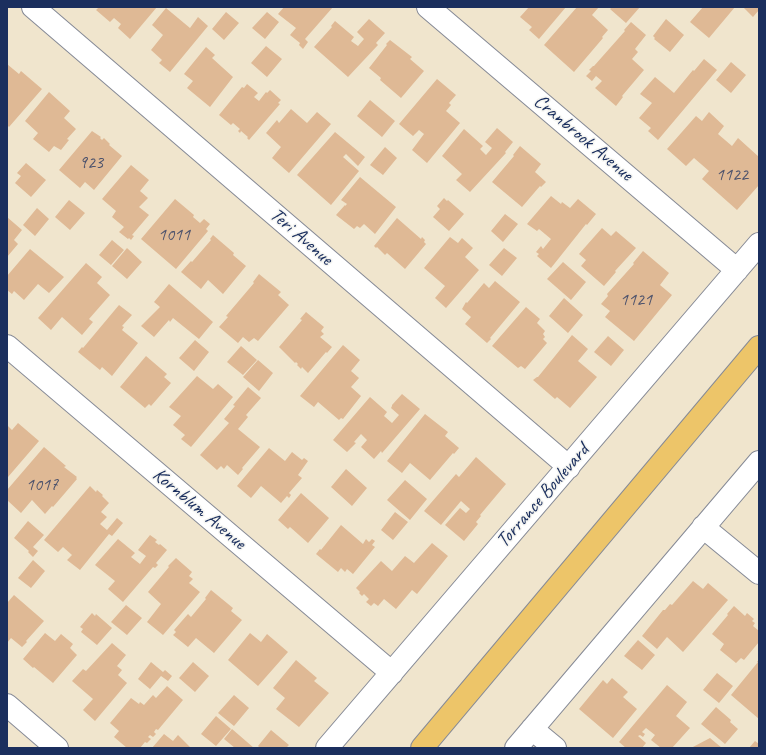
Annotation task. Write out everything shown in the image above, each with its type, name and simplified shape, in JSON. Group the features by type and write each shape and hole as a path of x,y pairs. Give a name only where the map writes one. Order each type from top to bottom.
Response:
{"main road":[{"path":"422,748 759,347"}],"street":[{"name":"Teri Avenue","path":"33,7 569,467"},
{"name":"Cranbrook Avenue","path":"428,7 737,270"},
{"name":"Torrance Boulevard","path":"327,748 759,244"},
{"name":"Kornblum Avenue","path":"7,346 392,672"},
{"path":"516,748 759,462"},
{"path":"703,527 759,573"},
{"path":"7,705 57,748"},
{"path":"532,729 555,748"}],"building":[{"path":"99,7 157,7 130,39 118,28 121,24 114,18 110,22 96,10"},
{"path":"284,7 333,7 305,39 308,42 303,49 299,45 300,43 290,35 296,28 278,14"},
{"path":"529,7 566,7 539,39 529,30 532,27 520,17"},
{"path":"577,7 599,7 592,15 608,30 574,72 544,45"},
{"path":"612,7 640,7 626,23 610,9"},
{"path":"703,7 735,7 709,38 690,22"},
{"path":"743,7 759,7 759,10 753,17"},
{"path":"166,8 190,28 198,17 208,26 170,72 159,63 162,60 151,50 163,35 152,25"},
{"path":"226,12 239,23 224,40 212,29"},
{"path":"267,12 279,22 265,39 252,28"},
{"path":"369,19 385,33 376,43 378,45 348,77 314,47 332,27 331,26 335,21 354,37 351,41 358,46 364,39 357,32"},
{"path":"666,19 684,35 670,52 654,39 655,38 653,36"},
{"path":"631,22 646,35 635,49 638,52 632,59 644,70 622,96 623,97 616,106 595,88 602,81 596,76 592,81 586,76 591,71 589,70 625,31 624,30"},
{"path":"390,40 412,57 410,59 424,71 401,98 380,80 381,78 369,68"},
{"path":"266,46 282,59 267,77 251,63"},
{"path":"206,47 215,55 212,58 233,77 210,107 187,88 193,81 184,74"},
{"path":"704,59 717,70 658,140 648,131 651,128 639,118 652,103 640,94 655,77 674,93"},
{"path":"731,62 746,75 731,93 716,80"},
{"path":"7,64 19,74 21,71 42,89 9,127 7,125"},
{"path":"437,79 456,95 449,103 451,105 446,111 460,123 427,163 412,150 424,134 419,130 413,136 399,124"},
{"path":"247,84 258,93 254,97 259,101 266,92 267,93 270,90 281,100 278,103 280,104 249,140 247,138 248,137 241,131 240,133 238,131 240,129 233,123 231,125 219,115 242,87 244,88"},
{"path":"49,92 70,111 64,118 76,129 67,139 69,140 61,150 54,146 49,152 33,139 38,133 25,121"},
{"path":"370,100 395,121 382,137 357,116"},
{"path":"291,109 307,123 317,112 331,124 289,173 272,158 281,147 266,133 277,120 279,123"},
{"path":"709,112 724,126 718,134 732,146 738,138 759,157 759,185 737,210 702,179 709,171 694,158 686,166 667,149 696,116 702,121"},
{"path":"497,128 513,142 505,152 506,153 470,192 456,180 462,174 442,156 464,129 483,146 480,149 486,155 492,148 485,142"},
{"path":"92,131 101,137 100,138 102,140 104,138 110,144 109,145 122,156 94,190 85,182 80,188 59,170"},
{"path":"335,132 365,157 358,166 346,154 343,157 359,171 331,205 297,175"},
{"path":"520,146 541,164 535,172 546,182 541,187 540,186 522,207 492,182 514,156 513,155"},
{"path":"385,147 397,158 383,175 370,165"},
{"path":"26,163 46,180 31,197 15,183 21,176 17,173"},
{"path":"131,165 149,180 140,191 148,198 139,207 149,215 132,235 134,236 131,240 119,232 124,227 112,217 116,211 102,199"},
{"path":"360,177 396,207 375,234 364,224 360,228 357,226 354,229 336,215 347,204 341,200"},
{"path":"551,196 561,204 562,202 570,208 578,199 596,214 587,225 586,224 551,268 537,256 539,254 536,252 541,246 543,249 551,239 539,229 537,231 527,224"},
{"path":"444,198 464,214 449,231 433,217 440,209 437,206"},
{"path":"175,199 194,215 193,217 200,223 204,219 210,224 206,229 208,231 176,269 141,239"},
{"path":"69,200 85,213 70,230 55,217"},
{"path":"37,208 49,219 35,236 23,225"},
{"path":"505,214 518,224 503,242 491,231"},
{"path":"7,217 22,230 14,240 18,244 7,257"},
{"path":"397,218 421,239 422,237 426,244 405,269 387,253 385,255 374,246"},
{"path":"602,228 611,236 616,231 636,248 615,271 616,272 604,286 581,266 586,260 579,254"},
{"path":"213,235 234,253 233,255 246,266 223,294 208,280 201,289 181,272 191,261 192,262 211,240 210,239"},
{"path":"450,237 458,243 462,238 473,248 465,257 479,270 446,308 435,298 445,286 424,268"},
{"path":"112,240 124,250 111,265 99,255"},
{"path":"127,248 142,262 127,279 112,266"},
{"path":"504,248 517,258 502,276 489,265"},
{"path":"30,249 64,277 49,293 38,284 24,300 14,291 12,294 7,290 7,276"},
{"path":"643,251 669,273 660,285 672,295 634,341 605,317 610,311 601,304 608,296 607,294 634,264 633,263"},
{"path":"563,262 586,282 571,300 547,279"},
{"path":"86,263 102,277 97,283 110,295 89,319 93,322 82,335 62,317 51,330 38,318"},
{"path":"259,274 281,292 278,295 289,305 258,341 254,338 249,342 243,337 238,343 219,327 228,317 226,316 254,283 253,282"},
{"path":"495,281 520,302 487,343 465,324 471,317 462,309 466,302 467,303 484,283 489,288"},
{"path":"169,284 213,322 199,339 173,318 170,322 169,320 154,337 141,326 160,307 154,302"},
{"path":"564,298 583,315 568,333 549,316"},
{"path":"119,305 132,315 122,326 124,327 122,330 138,343 112,376 102,367 100,370 78,352"},
{"path":"526,307 540,319 537,323 545,331 543,334 545,337 543,339 547,343 525,369 521,366 518,368 492,346"},
{"path":"306,312 324,327 321,331 324,334 320,337 332,347 308,373 302,367 301,369 296,362 295,363 279,347 302,320 300,319"},
{"path":"572,335 588,349 578,361 597,377 570,408 557,397 555,399 533,380 538,377"},
{"path":"608,336 624,350 611,366 594,352"},
{"path":"195,340 209,352 194,371 179,358"},
{"path":"343,345 360,360 351,371 359,378 351,387 361,396 343,419 341,418 339,420 318,402 314,407 300,396"},
{"path":"241,346 257,360 243,375 227,362"},
{"path":"146,356 167,374 164,377 171,383 151,406 149,404 145,408 120,387"},
{"path":"258,360 273,373 259,391 243,377"},
{"path":"197,376 213,389 218,384 233,397 191,447 181,439 185,435 173,425 181,416 169,407"},
{"path":"248,387 261,398 246,415 248,417 238,429 260,447 238,475 227,465 224,469 221,466 217,470 200,455 229,423 224,419"},
{"path":"402,394 420,409 382,453 381,451 374,459 361,447 367,440 361,434 354,442 356,443 347,452 333,440 370,397 387,412 384,416 392,423 399,415 391,408 392,405"},
{"path":"425,414 448,432 445,436 459,448 430,480 410,463 402,473 387,461"},
{"path":"18,423 39,441 8,477 7,425 12,430"},
{"path":"44,447 66,466 64,467 77,477 77,479 45,514 32,500 21,513 7,500 7,490"},
{"path":"269,448 285,461 292,452 302,460 304,458 308,461 298,475 302,478 289,493 291,495 289,498 287,496 281,503 261,486 251,498 237,486"},
{"path":"476,457 506,484 480,515 481,516 476,522 478,524 464,541 445,525 460,508 466,513 470,509 461,501 441,525 424,511 456,474 459,477"},
{"path":"346,469 367,488 352,506 331,487"},
{"path":"405,480 427,499 410,520 387,500"},
{"path":"90,486 96,492 97,490 103,495 102,496 109,503 101,512 107,517 100,524 107,530 117,518 123,523 112,536 109,534 80,570 67,560 72,555 63,547 58,552 44,540"},
{"path":"301,493 329,518 308,543 290,527 288,529 278,520"},
{"path":"395,512 408,522 393,540 381,530"},
{"path":"28,521 44,535 33,547 38,551 33,557 28,552 29,551 14,538"},
{"path":"341,525 363,544 366,539 369,542 372,539 375,541 372,545 375,547 353,574 347,569 345,572 341,568 338,572 316,554"},
{"path":"150,535 157,540 155,542 167,550 156,563 158,565 155,568 153,567 123,602 108,589 115,581 95,565 118,539 135,553 131,557 140,564 146,556 138,550"},
{"path":"432,543 448,556 417,594 412,590 396,609 384,599 378,606 374,603 371,606 366,602 369,599 364,594 362,596 356,588 381,561 392,571 405,556 414,563"},
{"path":"176,558 192,572 189,576 193,579 189,583 200,592 163,635 147,622 161,604 148,592"},
{"path":"33,560 45,571 31,588 18,578"},
{"path":"693,581 703,589 708,583 728,600 683,652 667,637 657,649 642,636 663,610 665,610 670,604 672,605"},
{"path":"211,590 233,608 231,611 242,620 214,653 196,638 188,647 173,635 176,632 174,630 188,614 191,617 206,599 205,598"},
{"path":"14,595 44,621 22,647 11,638 7,643 7,603"},
{"path":"126,605 142,618 127,635 111,622"},
{"path":"734,606 745,616 747,613 754,619 752,621 755,623 753,626 759,631 759,642 744,660 741,658 736,663 720,650 724,644 712,634"},
{"path":"92,613 95,616 96,614 112,628 97,645 81,632 83,629 80,627"},
{"path":"45,633 55,641 61,634 73,644 70,648 77,655 53,683 23,659"},
{"path":"250,633 261,642 267,634 288,652 258,686 228,660"},
{"path":"638,640 655,655 642,670 624,656"},
{"path":"112,643 126,655 117,666 122,670 118,675 127,683 95,721 83,710 93,699 72,681 83,669 86,671"},
{"path":"759,659 759,719 731,695"},
{"path":"296,660 317,678 314,681 329,693 299,727 276,709 285,698 273,688"},
{"path":"151,662 163,672 165,670 172,676 168,681 161,676 150,689 138,679"},
{"path":"193,662 209,676 195,692 179,678"},
{"path":"717,673 733,686 719,703 703,690"},
{"path":"612,678 628,692 623,697 637,709 613,738 579,709 603,680 607,684"},
{"path":"667,685 687,702 676,716 690,728 672,748 661,748 651,740 655,735 646,728 642,732 645,734 643,737 640,735 638,736 646,743 642,748 626,748 619,742"},
{"path":"167,686 183,700 158,730 156,729 154,732 156,734 153,737 150,735 148,737 151,739 147,743 145,742 140,748 127,748 114,737 119,731 110,723 131,698 139,704 140,702 144,705 153,695 156,698"},
{"path":"234,695 249,708 234,726 218,713"},
{"path":"716,707 731,720 730,722 738,729 725,744 701,724"},
{"path":"216,716 231,729 216,746 201,734"},
{"path":"232,729 254,748 235,748 224,739"},
{"path":"271,730 289,745 286,748 260,748 258,746"},
{"path":"164,734 173,741 178,735 191,748 152,748"},
{"path":"710,738 722,748 691,748"},
{"path":"755,741 759,744 759,748 749,748"}]}
